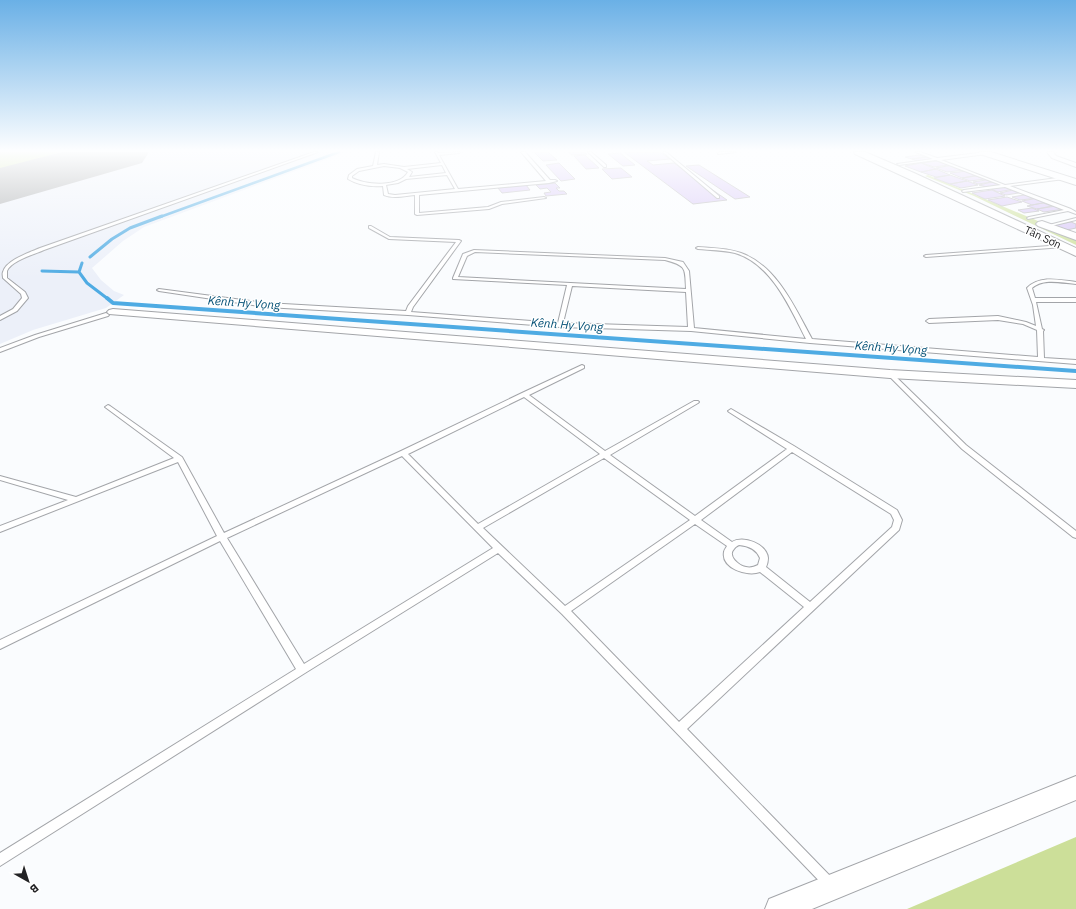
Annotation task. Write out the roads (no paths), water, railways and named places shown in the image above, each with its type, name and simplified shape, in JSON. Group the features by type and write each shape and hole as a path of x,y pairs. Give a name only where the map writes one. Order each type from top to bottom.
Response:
{"street":[{"name":"Tân Sơn","path":"957,194 1076,252"},
{"name":"Tân Sơn","path":"972,194 1076,237"},
{"path":"110,313 890,374 1076,384"},
{"path":"779,909 1076,788"}],"lane":[{"path":"0,318 15,310 25,298 23,293 5,278 5,271 9,265 42,249 196,194"},
{"path":"386,194 390,196 411,194"},
{"path":"417,194 417,214 489,208 501,203 544,198"},
{"path":"715,194 718,197"},
{"path":"1029,194 1076,213"},
{"path":"1022,215 1076,209"},
{"path":"1047,226 1076,219"},
{"path":"370,227 389,238 459,241 410,307 408,313"},
{"path":"926,256 1062,246"},
{"path":"698,248 730,251 742,254 760,266 782,289 810,341"},
{"path":"689,291 455,278 465,255 474,251 665,259 681,263 688,271 691,329"},
{"path":"1041,359 1041,330 1030,288 1033,284 1044,281 1076,283"},
{"path":"560,325 570,284"},
{"path":"159,290 266,305 408,313 560,325 691,329 810,341 1076,362"},
{"path":"1034,300 1076,300"},
{"path":"0,350 37,336 110,313"},
{"path":"929,321 998,318 1024,323 1041,330"},
{"path":"0,645 222,537 403,454 582,367"},
{"path":"890,374 964,447 1076,535"},
{"path":"524,394 695,520 732,545"},
{"path":"479,527 696,402"},
{"path":"108,407 180,459 222,537 302,670"},
{"path":"680,728 896,528 898,520 894,512 731,411"},
{"path":"565,611 695,520 792,448"},
{"path":"403,454 479,527 499,549 565,611 833,887"},
{"path":"0,529 180,459"},
{"path":"1,478 75,499"},
{"path":"738,542 750,544 760,550 764,558 764,563 761,568 752,571 734,565 728,556 728,551 732,545 738,542"},
{"path":"0,860 302,670 499,549"},
{"path":"761,568 810,607"}],"waterway":[{"name":"Kênh Hy Vọng","path":"160,217 222,194"},
{"name":"Kênh Hy Vọng","path":"90,257 112,239 130,228 162,216"},
{"name":"Kênh Hy Vọng","path":"79,272 82,263"},
{"path":"42,271 79,272"},
{"name":"Kênh Hy Vọng","path":"79,272 87,283 108,299"},
{"name":"Kênh Hy Vọng","path":"107,298 113,303 1076,371"}]}
